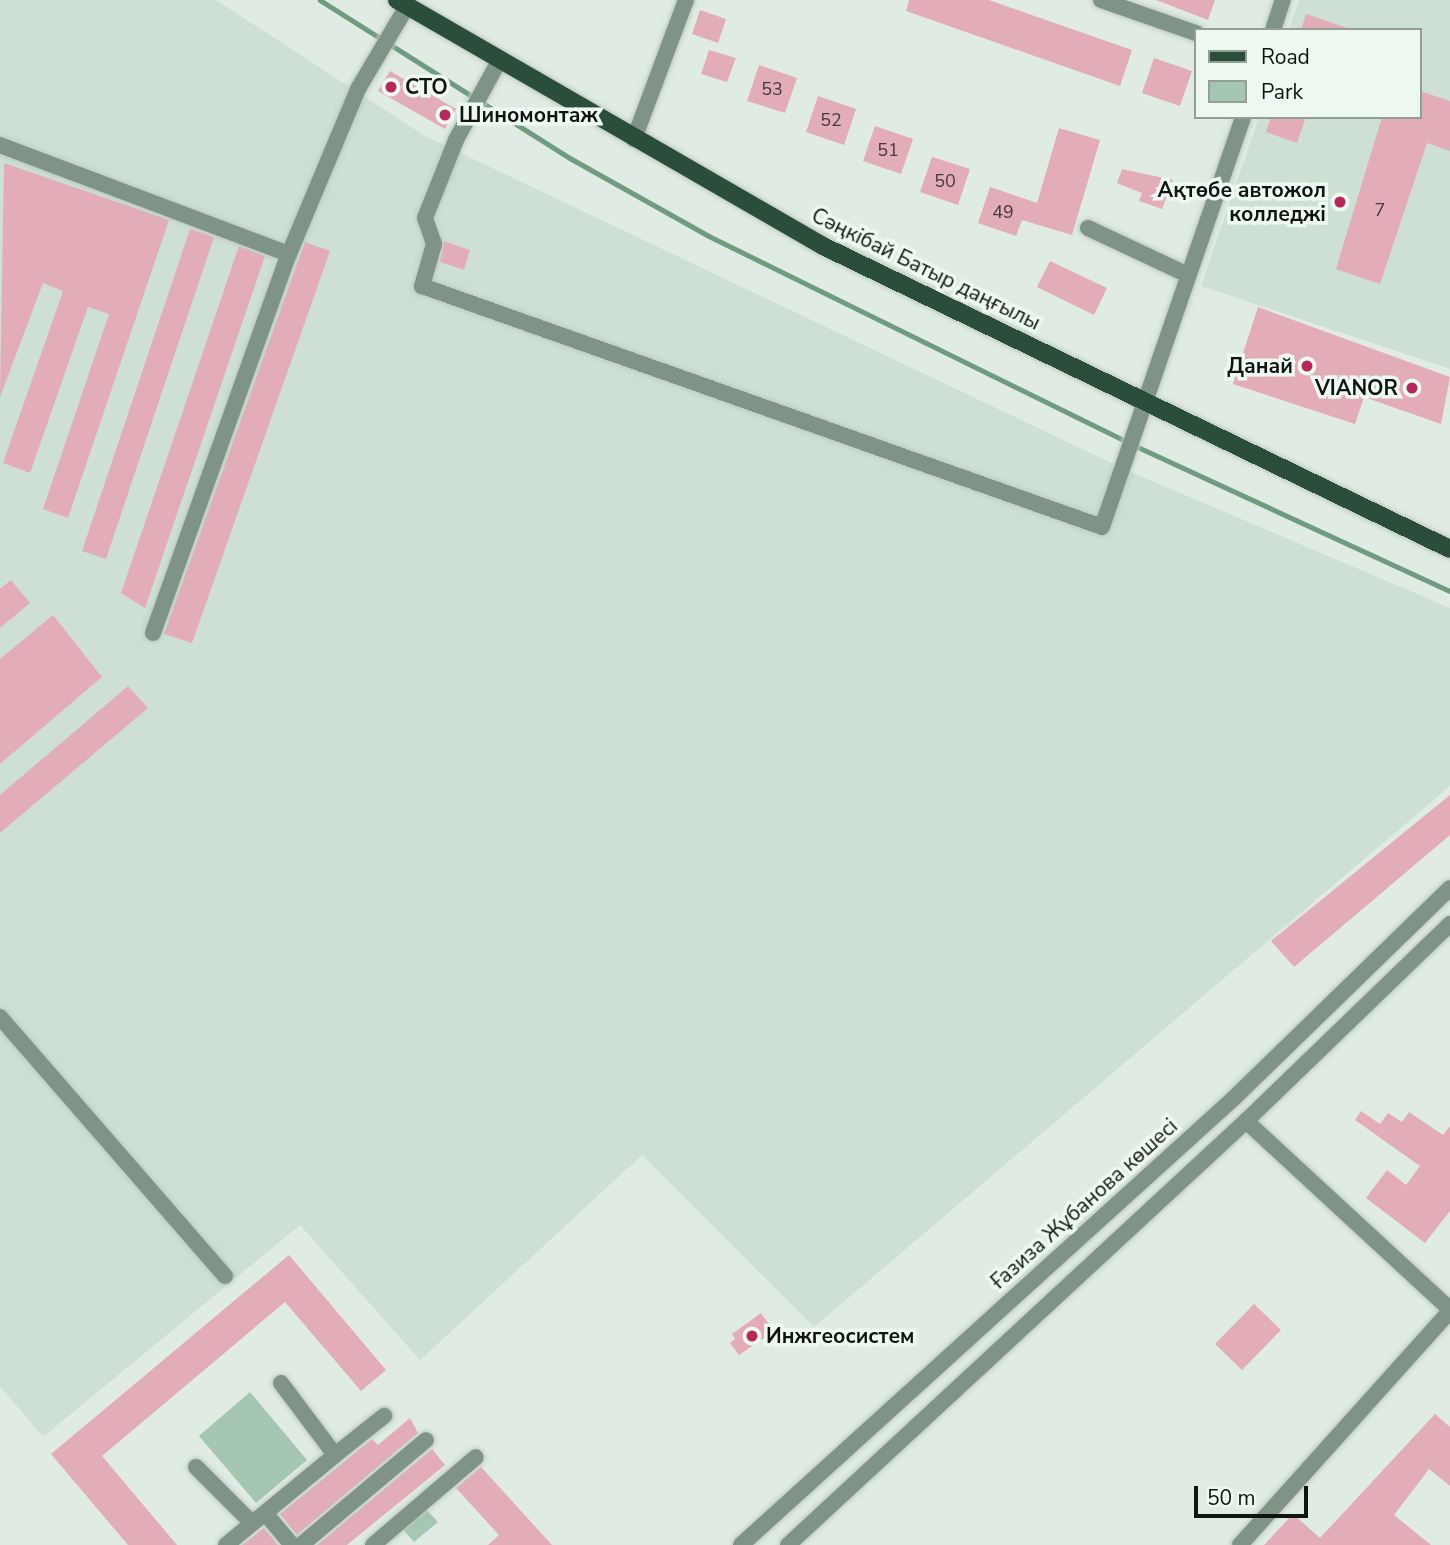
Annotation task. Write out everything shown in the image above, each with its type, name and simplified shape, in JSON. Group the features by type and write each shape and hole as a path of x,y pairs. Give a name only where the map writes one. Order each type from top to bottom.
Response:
{"main road":[{"name":"Сәңкібай Батыр даңғылы","path":"402,3 824,246 1450,549"}],"street":[{"path":"634,139 686,0"},
{"path":"1101,0 1194,32"},
{"path":"1274,28 1283,0"},
{"path":"153,633 289,254 402,3"},
{"path":"499,61 474,109 425,218 435,244 422,286 1102,527 1242,119"},
{"path":"0,145 289,254"},
{"path":"1088,228 1188,275"},
{"name":"Ғазиза Жұбанова көшесі","path":"740,1545 1234,1098 1448,894"},
{"path":"788,1545 1247,1121 1450,924"},
{"path":"0,1017 225,1276"},
{"path":"1240,1545 1450,1310 1247,1121"},
{"path":"281,1383 335,1455"},
{"path":"226,1545 384,1416"},
{"path":"301,1545 426,1440"},
{"path":"373,1545 476,1457"},
{"path":"196,1467 252,1524"},
{"path":"265,1513 292,1545"}],"shaded area":[{"path":"0,0 216,0 425,136 1124,469 1450,608 1450,786 814,1327 642,1155 420,1360 300,1225 43,1437 0,1386"},
{"name":"Ақтөбе автожол колледжі","path":"1299,0 1450,0 1450,369 1201,286 1258,119 1422,119 1422,28 1290,28"}],"green space":[{"path":"250,1392 307,1460 256,1503 199,1436"},
{"path":"426,1509 438,1522 414,1542 402,1528"}],"building":[{"path":"909,0 989,0 1132,50 1120,86 906,11"},
{"path":"1156,0 1215,0 1208,20"},
{"path":"700,10 726,19 718,43 692,34"},
{"path":"1306,14 1347,28 1302,28"},
{"path":"709,50 736,58 727,82 701,74"},
{"path":"1154,58 1192,71 1180,106 1142,93"},
{"path":"759,65 797,78 785,113 747,101"},
{"path":"390,71 456,109 445,129 378,91"},
{"path":"1422,92 1450,101 1450,151 1427,143 1380,284 1336,269 1381,119 1422,119"},
{"path":"818,96 856,109 844,145 806,132"},
{"path":"1270,119 1305,119 1297,143 1266,132"},
{"path":"875,126 913,139 901,174 863,161"},
{"path":"1059,128 1100,140 1072,235 1022,220 1016,236 978,223 990,187 1037,203"},
{"path":"932,157 970,169 958,205 920,192"},
{"path":"4,163 169,220 68,518 43,509 109,314 88,307 30,473 3,463 63,291 43,283 0,397"},
{"path":"1122,169 1173,180 1162,209 1139,201 1142,193 1117,183"},
{"path":"190,229 214,237 106,559 82,551"},
{"path":"444,241 470,250 464,270 440,262"},
{"path":"305,242 330,251 192,643 164,634"},
{"path":"239,246 265,256 145,608 121,593"},
{"path":"1050,261 1107,288 1094,315 1037,287"},
{"name":"Данай","path":"1258,307 1450,377 1441,424 1364,397 1355,424 1233,384"},
{"path":"11,580 30,603 0,628 0,589"},
{"path":"53,615 102,677 0,764 0,659"},
{"path":"128,686 148,708 0,833 0,795"},
{"path":"1450,795 1450,835 1294,967 1271,941"},
{"path":"1361,1111 1380,1124 1388,1113 1402,1122 1409,1112 1443,1135 1450,1126 1450,1211 1425,1243 1366,1198 1387,1170 1406,1185 1420,1166 1355,1120"},
{"path":"289,1255 386,1370 361,1391 285,1302 102,1456 177,1545 128,1545 51,1454"},
{"path":"1254,1304 1281,1330 1242,1370 1215,1344"},
{"path":"761,1313 774,1331 739,1355 730,1343 735,1339 732,1334"},
{"path":"1435,1414 1450,1427 1450,1486 1429,1469 1394,1515 1431,1545 1264,1545 1293,1514 1320,1538"},
{"path":"410,1418 418,1433 297,1535 280,1514 372,1439 378,1445"},
{"path":"432,1449 445,1465 347,1545 317,1545"},
{"path":"481,1467 552,1545 488,1545 499,1535 456,1488"},
{"path":"264,1528 278,1545 242,1545"}],"waterway":[{"path":"320,0 570,158 709,236 1125,441 1450,591"}],"place":[{"name":"СТО","path":"391,87"},
{"name":"Шиномонтаж","path":"445,115"},
{"name":"Ақтөбе автожол колледжі","path":"1340,202"},
{"name":"Данай","path":"1307,366"},
{"name":"VIANOR","path":"1412,388"},
{"name":"Инжгеосистем","path":"752,1336"}]}
